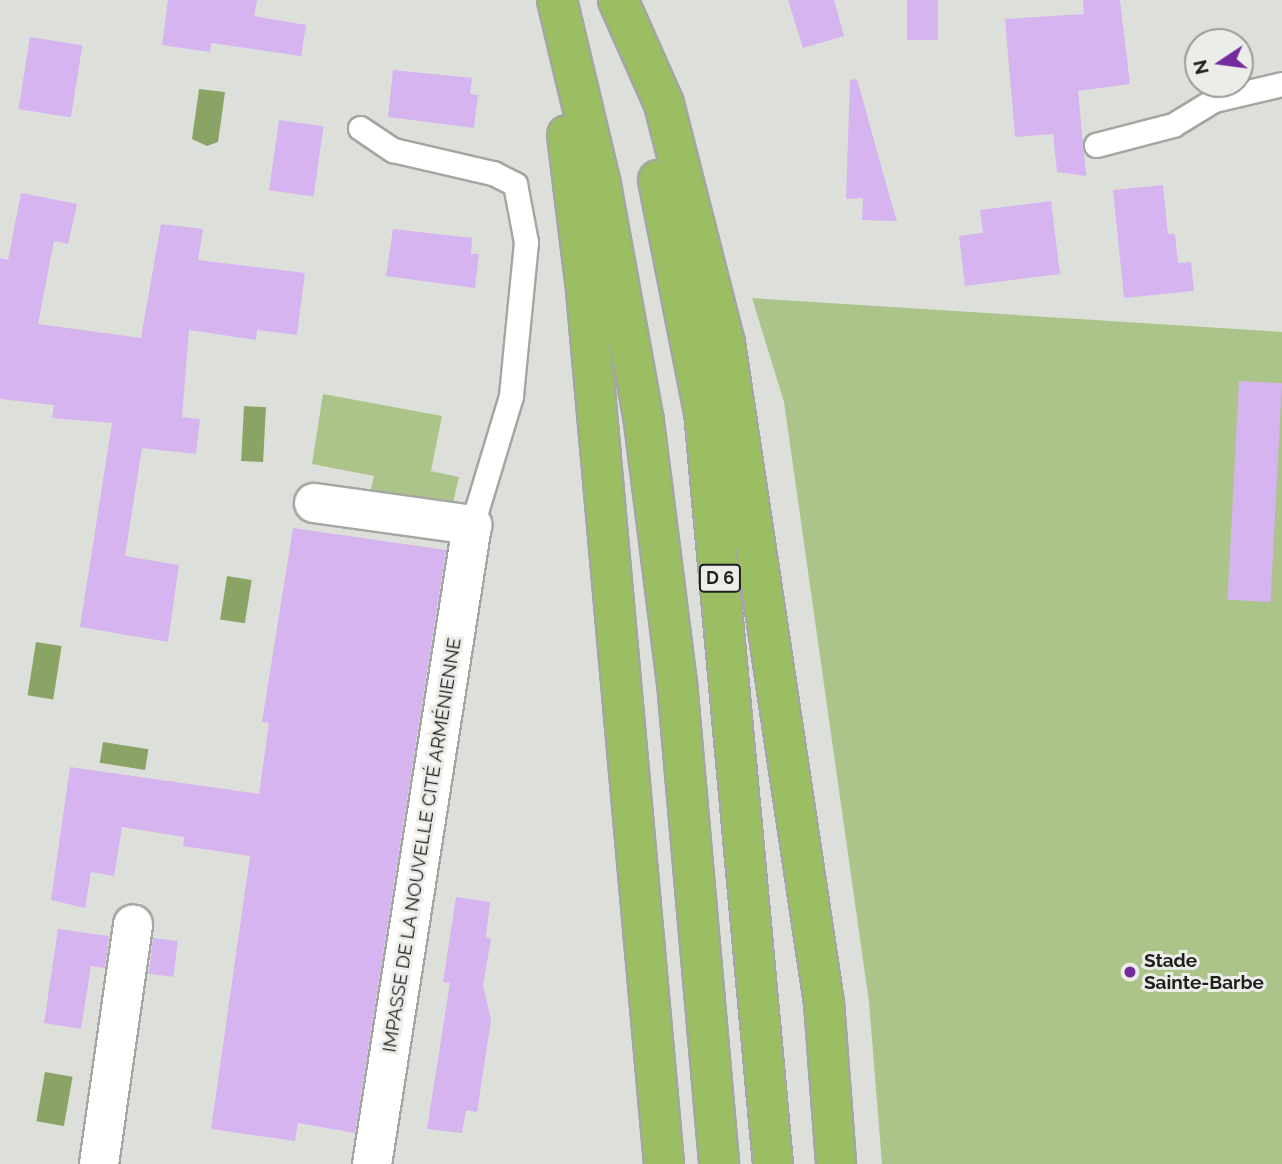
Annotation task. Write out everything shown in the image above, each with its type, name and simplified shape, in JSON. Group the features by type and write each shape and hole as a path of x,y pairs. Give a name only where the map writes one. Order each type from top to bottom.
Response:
{"highway":[{"path":"551,0 586,290 664,1164"},
{"path":"557,0 601,185 644,422 677,682 719,1164"},
{"path":"616,0 664,104 724,343 824,1003 836,1164"},
{"name":"D 6","path":"616,0 658,179 704,412 774,1164"}],"street":[{"path":"314,503 472,525"},
{"name":"IMPASSE DE LA NOUVELLE CITÉ ARMÉNIENNE","path":"372,1164 472,525"},
{"path":"99,1164 133,923"}],"lane":[{"path":"1096,145 1173,125 1214,100 1282,84"},
{"path":"360,128 393,150 493,173 515,184 526,242 511,396 472,525"}],"shaded area":[{"path":"199,89 225,92 218,142 207,146 192,139"},
{"path":"752,298 1282,332 1282,1164 882,1164 869,1002 784,402"},
{"path":"323,394 442,416 431,471 459,477 452,507 370,494 374,476 312,464"},
{"path":"244,406 266,407 263,462 241,461"},
{"path":"227,576 252,580 245,623 220,619"},
{"path":"36,642 62,646 53,699 28,695"},
{"path":"103,742 148,749 145,770 100,763"},
{"path":"45,1072 73,1077 64,1126 36,1121"}],"building":[{"path":"168,0 257,0 254,16 306,25 301,56 211,43 210,52 162,45"},
{"path":"788,0 834,0 844,36 803,48"},
{"path":"907,0 938,0 938,40 907,40"},
{"path":"1083,0 1120,0 1130,84 1078,91 1086,176 1057,172 1053,134 1015,137 1005,19 1084,14"},
{"path":"30,37 82,45 71,117 19,109"},
{"path":"393,70 472,78 470,94 478,95 474,128 388,117"},
{"path":"857,79 897,221 862,220 863,198 846,199 850,80"},
{"path":"279,120 324,126 314,197 269,190"},
{"path":"1163,185 1168,234 1175,234 1178,263 1191,262 1194,291 1124,298 1113,190"},
{"path":"21,193 77,204 68,244 54,241 38,324 141,338 161,224 203,229 198,260 305,273 297,335 257,330 256,340 189,330 182,417 200,419 196,454 142,448 125,556 179,565 168,642 80,627 112,423 52,418 54,405 0,399 0,258 8,260"},
{"path":"1051,201 1060,274 965,286 959,236 983,233 980,210"},
{"path":"393,229 472,238 471,254 479,254 475,288 386,276"},
{"path":"1239,381 1282,383 1270,602 1228,600"},
{"path":"293,528 446,550 355,1133 298,1123 295,1141 211,1129 250,856 183,846 184,837 122,827 114,876 91,872 85,908 51,900 70,767 259,794 269,723 262,722"},
{"path":"456,897 490,902 486,937 491,939 483,985 491,1020 477,1112 466,1110 462,1133 427,1129 450,983 443,982"},
{"path":"58,929 109,936 105,968 91,966 81,1029 44,1023"},
{"path":"153,938 178,941 173,977 149,974"}],"place":[{"name":"Stade Sainte-Barbe","path":"1130,972"}]}
